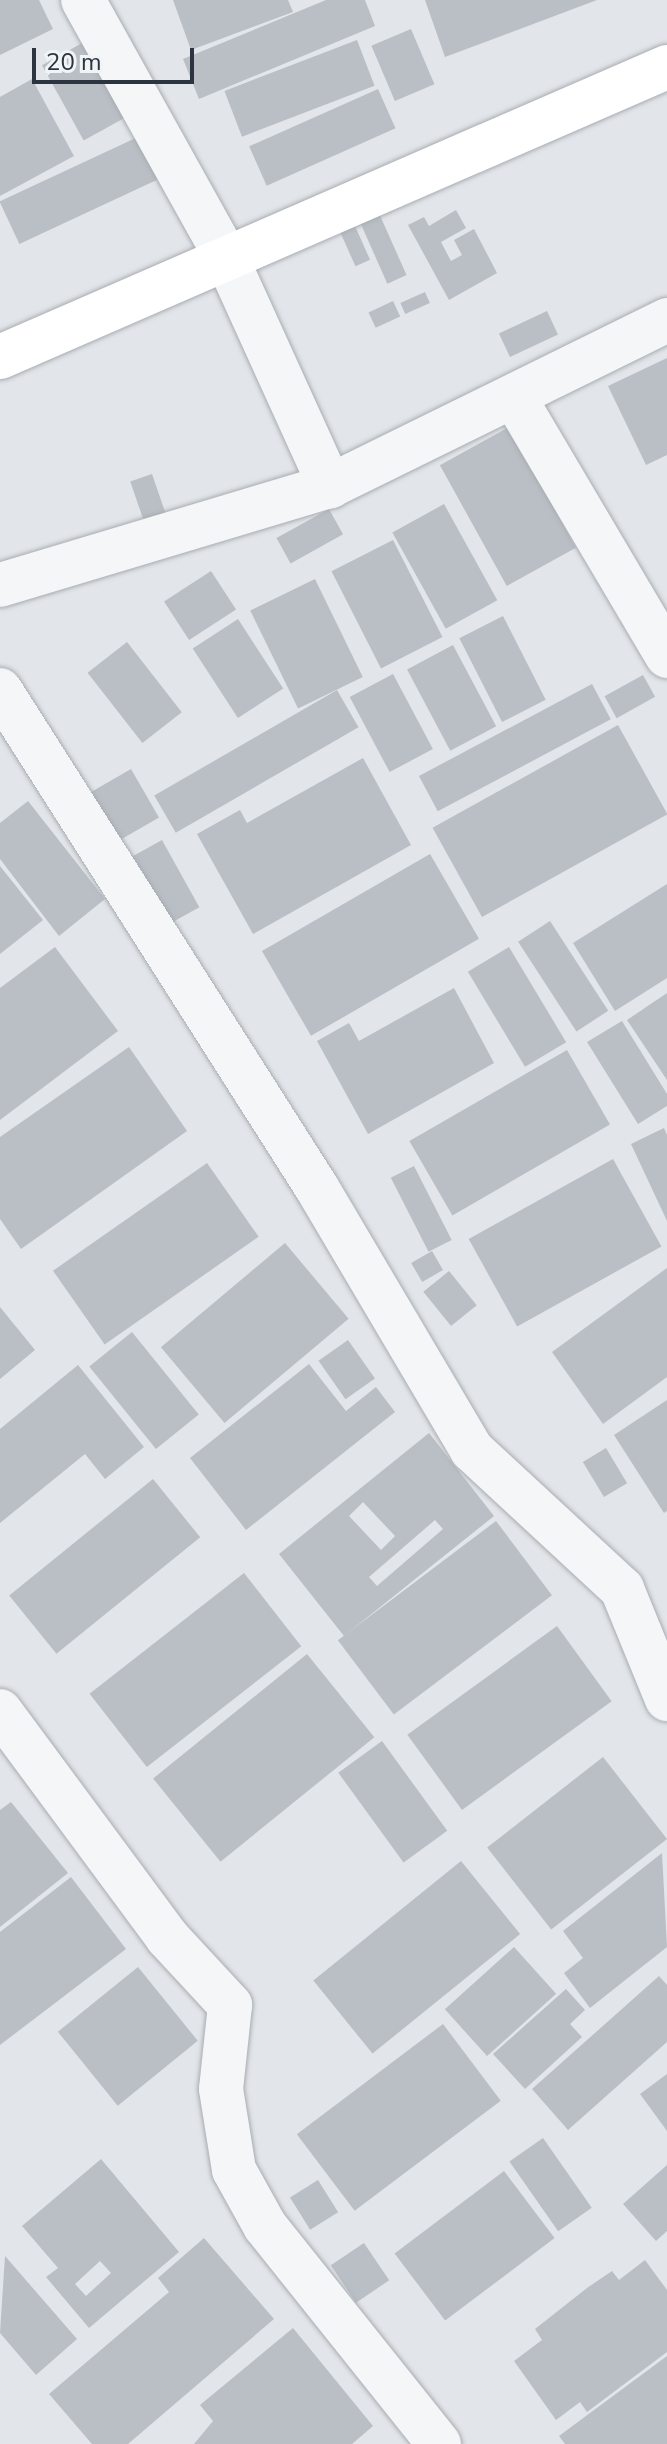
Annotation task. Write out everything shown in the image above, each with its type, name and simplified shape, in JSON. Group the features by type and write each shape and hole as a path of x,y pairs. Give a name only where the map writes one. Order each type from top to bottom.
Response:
{"main road":[{"path":"0,357 667,67"}],"street":[{"path":"83,0 226,257 330,486"},
{"path":"0,585 330,486 667,320"},
{"path":"514,397 667,656"},
{"path":"0,690 317,1188 472,1450 622,1589 667,1699"},
{"path":"0,1711 167,1937 230,2005 221,2089 234,2170 265,2226 439,2444"}],"building":[{"path":"0,0 39,0 53,29 0,55"},
{"path":"173,0 288,0 293,12 191,50"},
{"path":"326,0 365,0 375,26 199,99 183,59"},
{"path":"425,0 597,0 445,57"},
{"path":"411,29 434,84 395,101 371,46"},
{"path":"357,40 375,86 242,137 224,91"},
{"path":"84,42 126,117 84,140 42,65"},
{"path":"32,79 74,156 0,196 0,97"},
{"path":"378,89 395,128 267,186 249,146"},
{"path":"140,136 160,179 19,244 0,201"},
{"path":"374,202 407,275 387,284 355,211"},
{"path":"456,210 466,228 441,242 451,261 462,255 454,240 474,229 497,273 449,300 408,225 424,217 429,226"},
{"path":"355,226 370,260 355,266 340,233"},
{"path":"425,292 430,303 405,314 400,303"},
{"path":"393,301 400,316 376,328 369,312"},
{"path":"547,311 558,335 510,357 499,333"},
{"path":"667,358 667,455 646,465 608,386"},
{"path":"509,427 576,548 507,586 440,465"},
{"path":"152,474 166,515 144,522 130,481"},
{"path":"444,504 497,600 446,629 392,533"},
{"path":"329,509 343,534 291,563 277,538"},
{"path":"393,540 442,637 381,668 332,571"},
{"path":"211,571 236,610 189,640 164,601"},
{"path":"315,579 363,677 298,709 250,611"},
{"path":"503,616 546,700 502,722 459,638"},
{"path":"238,619 283,689 238,718 193,648"},
{"path":"127,642 182,712 142,743 88,673"},
{"path":"453,645 496,726 450,751 407,669"},
{"path":"393,674 433,749 390,772 350,697"},
{"path":"643,675 655,697 617,718 605,696"},
{"path":"592,684 611,719 438,811 419,776"},
{"path":"337,690 358,727 176,833 154,796"},
{"path":"618,725 667,814 482,917 433,828"},
{"path":"363,758 411,845 253,934 197,834 240,810 247,823"},
{"path":"131,769 159,817 116,842 88,794"},
{"path":"28,801 105,899 59,936 0,859 0,823"},
{"path":"162,840 199,907 170,924 132,856"},
{"path":"430,854 479,939 311,1036 262,951"},
{"path":"0,866 43,920 0,954"},
{"path":"667,884 667,978 615,1011 573,943"},
{"path":"550,921 608,1011 576,1031 518,942"},
{"path":"55,947 118,1031 0,1120 0,988"},
{"path":"509,947 566,1042 525,1067 468,972"},
{"path":"454,988 494,1063 368,1134 317,1041 349,1023 359,1041"},
{"path":"667,993 667,1080 627,1020"},
{"path":"622,1021 667,1094 667,1106 638,1124 587,1042"},
{"path":"129,1047 187,1131 21,1249 0,1219 0,1137"},
{"path":"567,1050 610,1124 452,1215 409,1141"},
{"path":"664,1128 667,1135 667,1221 631,1144"},
{"path":"613,1159 661,1246 517,1326 469,1239"},
{"path":"207,1163 259,1237 105,1345 53,1271"},
{"path":"414,1166 452,1240 429,1252 391,1178"},
{"path":"285,1243 349,1319 225,1423 161,1347"},
{"path":"432,1251 443,1270 422,1282 411,1263"},
{"path":"667,1268 667,1377 603,1424 552,1352"},
{"path":"449,1271 477,1305 451,1326 423,1292"},
{"path":"0,1307 35,1350 0,1379"},
{"path":"132,1332 199,1414 156,1449 89,1367"},
{"path":"348,1340 375,1379 345,1399 319,1361"},
{"path":"309,1364 346,1411 376,1387 395,1412 246,1530 190,1458"},
{"path":"78,1365 144,1447 105,1479 85,1454 0,1523 0,1429"},
{"path":"667,1400 667,1511 664,1513 614,1435"},
{"path":"429,1433 494,1516 344,1636 279,1554","holes":["363,1502 395,1536 381,1550 349,1516","435,1520 443,1529 377,1586 369,1577"]},
{"path":"606,1448 627,1483 604,1497 583,1462"},
{"path":"153,1479 200,1537 56,1654 9,1595"},
{"path":"496,1521 552,1595 394,1714 338,1640"},
{"path":"244,1573 301,1646 147,1767 90,1694"},
{"path":"557,1626 612,1701 462,1810 407,1735"},
{"path":"307,1654 374,1737 220,1862 153,1779"},
{"path":"382,1741 447,1831 404,1863 338,1773"},
{"path":"603,1757 667,1839 551,1929 487,1848"},
{"path":"11,1802 68,1873 0,1927 0,1810"},
{"path":"662,1853 667,1947 590,2008 564,1973 583,1958 563,1931"},
{"path":"461,1861 520,1934 372,2054 313,1981"},
{"path":"71,1877 126,1949 0,2045 0,1932"},
{"path":"514,1947 556,1994 487,2056 445,2009"},
{"path":"138,1967 198,2041 118,2106 58,2032"},
{"path":"659,1976 667,1985 667,2042 568,2130 532,2089"},
{"path":"566,1989 585,2010 570,2024 582,2037 525,2089 493,2054"},
{"path":"443,2024 501,2101 355,2211 297,2134"},
{"path":"667,2074 667,2131 640,2094"},
{"path":"543,2138 592,2208 558,2231 509,2162"},
{"path":"101,2159 179,2252 89,2328 46,2277 58,2268 22,2226","holes":["100,2261 111,2273 86,2296 75,2284"]},
{"path":"667,2165 667,2231 656,2241 623,2204"},
{"path":"504,2171 555,2238 445,2321 395,2253"},
{"path":"318,2180 338,2212 310,2230 290,2197"},
{"path":"204,2238 274,2319 128,2444 92,2444 49,2394 169,2292 158,2278"},
{"path":"364,2243 389,2280 356,2303 331,2265"},
{"path":"5,2256 77,2339 36,2375 0,2333"},
{"path":"645,2260 667,2290 667,2352 587,2412 580,2402 556,2420 514,2361 542,2340 535,2329 587,2288 612,2271 619,2280"},
{"path":"293,2328 373,2426 352,2444 194,2444 213,2421 200,2405"},
{"path":"667,2356 667,2444 565,2444 559,2436"}]}
